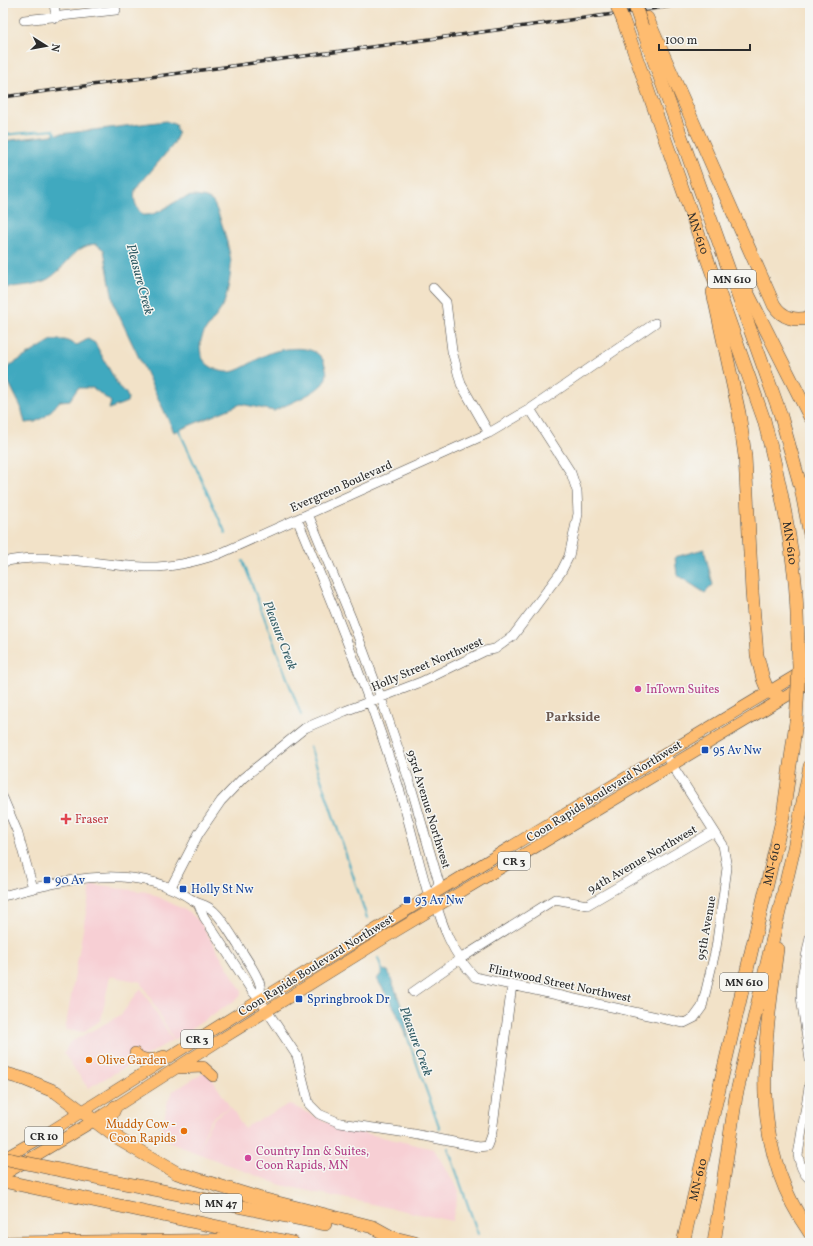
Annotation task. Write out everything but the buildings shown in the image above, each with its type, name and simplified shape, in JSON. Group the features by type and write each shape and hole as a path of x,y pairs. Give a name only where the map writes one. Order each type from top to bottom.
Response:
{"highway":[{"name":"MN-610","path":"634,3 644,22 780,413 801,488 810,535"},
{"path":"641,3 644,22 774,305 787,317 802,319 810,317"},
{"name":"MN-610","path":"617,4 750,378 777,468 786,516 794,573 798,642 799,667 796,722 783,816 683,1243"},
{"path":"718,237 739,274 749,299 810,410"},
{"path":"703,244 739,413 745,456 757,655 763,679 768,691 781,698"},
{"path":"798,390 810,417"},
{"name":"MN-610","path":"714,1243 736,1096 800,820 810,766"},
{"path":"779,908 779,934 765,1037 764,1087 766,1123 773,1156 786,1190 800,1220 810,1233"},
{"path":"3,1073 24,1079 56,1092 120,1140 177,1173 265,1200 373,1227 393,1238"},
{"path":"115,1107 111,1116 110,1127 120,1140"},
{"name":"MN 47","path":"3,1159 415,1243"},
{"name":"MN 47","path":"3,1182 293,1243"},
{"path":"3,1243 277,1240"}],"main road":[{"name":"Coon Rapids Boulevard Northwest","path":"3,1159 433,894 810,667"},
{"name":"Coon Rapids Boulevard Northwest","path":"3,1175 95,1120 267,1011 671,764 810,682"},
{"path":"135,1053 140,1057 151,1060 193,1042"},
{"path":"170,1072 179,1068 198,1066 206,1068 214,1076"}],"street":[{"path":"54,3 56,18"},
{"path":"24,20 56,18 116,10"},
{"path":"433,288 446,302 452,351 462,384 489,433"},
{"name":"Evergreen Boulevard","path":"3,562 24,559 45,559 145,568 182,564 219,554 489,433 530,409 655,323"},
{"name":"Holly Street Northwest","path":"171,887 199,833 221,801 243,778 305,728 426,680 502,645 517,631 566,563 571,549 578,514 577,491 567,466 530,409"},
{"name":"93rd Avenue Northwest","path":"297,519 332,601 369,702 398,787 427,890 433,894 439,883 410,783 352,620 308,514"},
{"name":"94th Avenue Northwest","path":"413,992 460,958 555,899 587,905 714,831 665,754"},
{"path":"3,798 17,831 33,888"},
{"name":"95th Avenue","path":"684,1023 694,1018 702,1007 718,933 727,868 723,844 714,831"},
{"path":"3,896 33,888 95,878 125,876 150,880 171,887 179,890 198,903 209,907 222,922 235,941 260,984 260,1000 297,1056 308,1104 319,1114 340,1123 414,1134 478,1147 487,1146 492,1132 512,985"},
{"name":"Flintwood Street Northwest","path":"433,894 444,932 464,967 475,977 684,1023"},
{"path":"810,937 802,978 801,997 810,1050 810,1060"},
{"path":"810,1081 798,1155 800,1166 806,1176 810,1178"}],"shaded area":[{"path":"91,885 148,892 189,912 200,922 242,991 240,997 174,1040 141,982 110,976 101,1020 83,1032 65,1030"},
{"path":"141,988 173,1040 88,1088 64,1054 69,1043 121,1015"},
{"path":"207,1071 230,1107 214,1116 208,1125 197,1153 160,1138 168,1100 173,1091"},
{"path":"289,1104 338,1127 434,1149 459,1191 452,1221 281,1185 197,1153 209,1126 215,1117 231,1107 244,1128"}],"water":[{"path":"166,121 176,125 178,134 173,145 135,190 134,194 137,206 142,215 150,215 178,201 193,196 204,197 212,201 224,231 231,264 225,300 202,339 200,346 202,358 212,368 230,372 240,369 270,353 298,348 318,354 322,358 327,374 324,382 315,391 274,411 241,404 174,432 114,305 104,250 96,244 88,246 76,253 61,269 48,279 32,284 3,288 3,141"},
{"path":"88,339 95,343 120,389 126,392 128,398 127,402 109,409 111,402 93,388 78,388 70,400 60,401 46,416 35,422 25,423 21,407 8,381 6,372 9,366 52,340 65,340 77,345"},
{"path":"704,549 713,585 705,593 677,575 675,557"},
{"path":"384,970 388,971 400,1004 406,1022 407,1037 396,1011 377,979"}],"waterway":[{"name":"Pleasure Creek","path":"3,135 53,130 56,135"},
{"name":"Pleasure Creek","path":"178,428 226,534"},
{"name":"Pleasure Creek","path":"243,561 301,715"},
{"name":"Pleasure Creek","path":"310,746 367,918"},
{"name":"Pleasure Creek","path":"378,958 383,972"},
{"name":"Pleasure Creek","path":"407,1036 440,1129"},
{"path":"448,1148 478,1234"}],"railway":[{"path":"3,97 695,3"}],"place":[{"name":"InTown Suites","path":"638,689"},
{"name":"95 Av Nw","path":"705,750"},
{"name":"Fraser","path":"66,819"},
{"name":"90 Av","path":"47,880"},
{"name":"Holly St Nw","path":"183,889"},
{"name":"93 Av Nw","path":"407,900"},
{"name":"Springbrook Dr","path":"299,999"},
{"name":"Olive Garden","path":"89,1060"},
{"name":"Muddy Cow - Coon Rapids","path":"184,1131"},
{"name":"Country Inn & Suites, Coon Rapids, MN","path":"248,1158"}],"district":[{"name":"Parkside","path":"573,716"}]}
